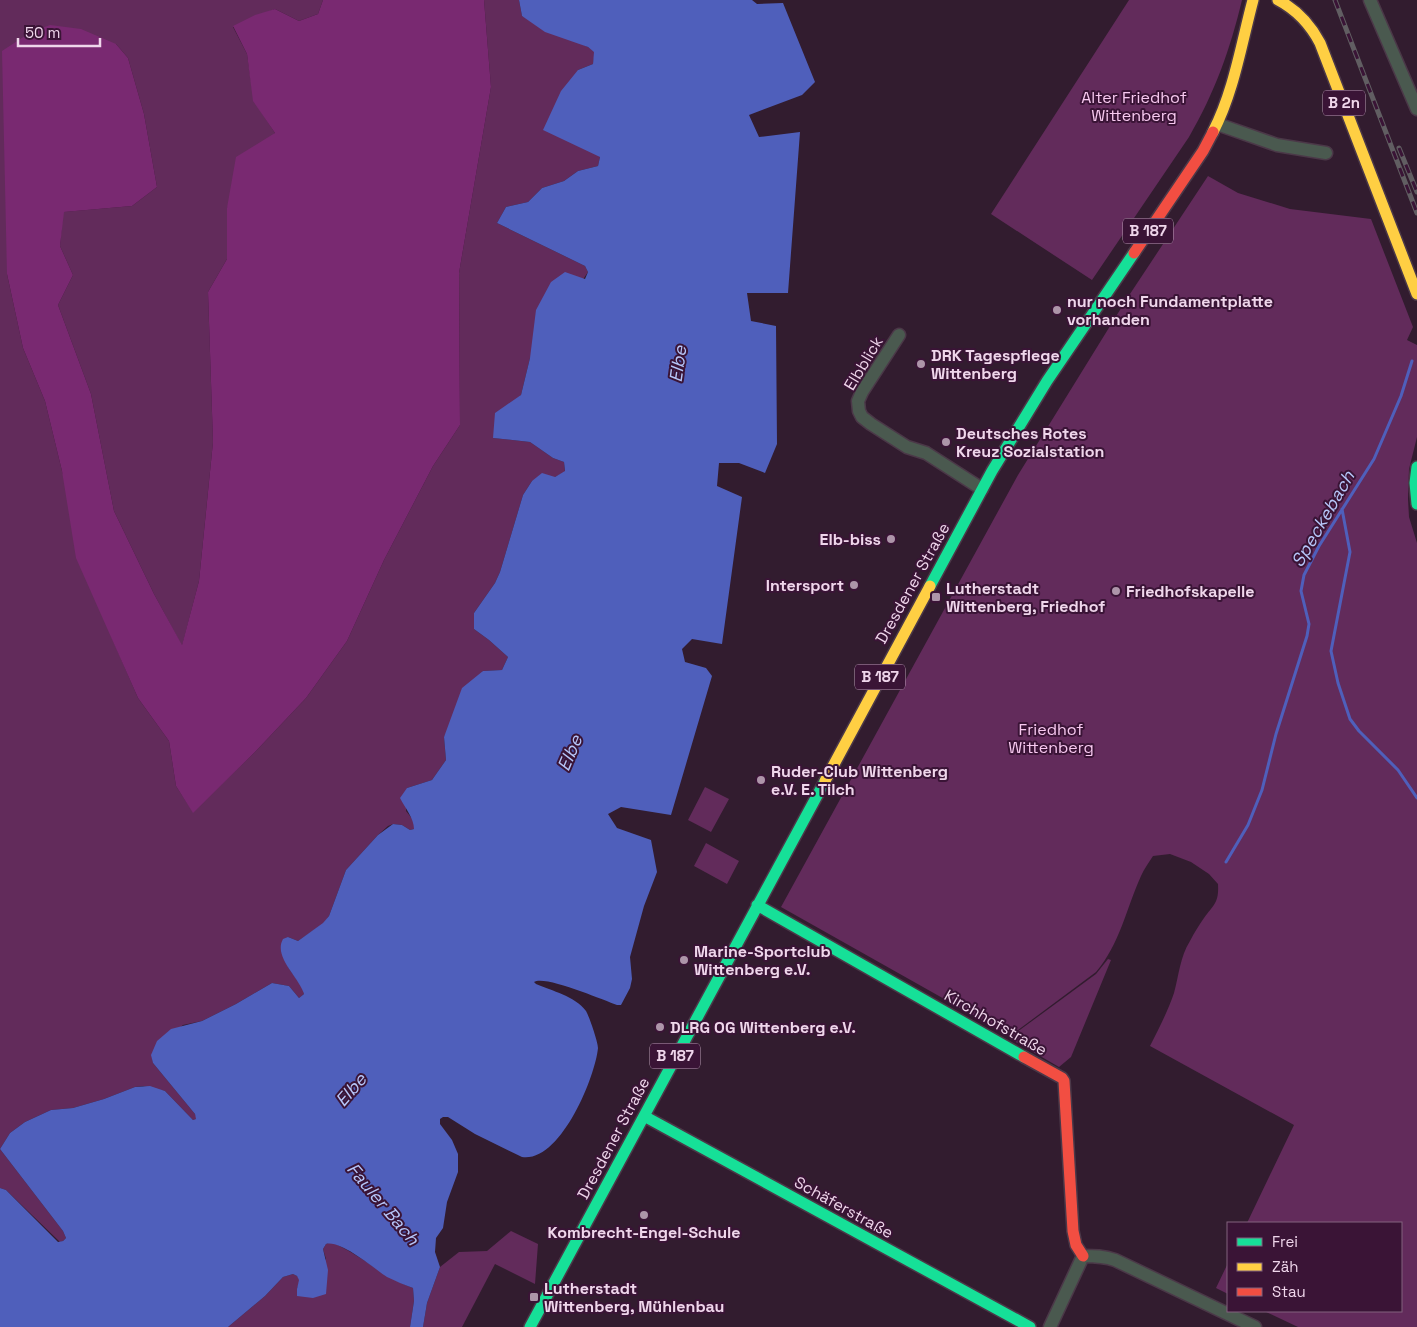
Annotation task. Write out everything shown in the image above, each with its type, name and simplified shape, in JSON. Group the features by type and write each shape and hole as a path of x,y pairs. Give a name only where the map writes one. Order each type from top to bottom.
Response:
{"main road":[{"name":"B 187","path":"1234,81 1238,57 1253,0"},
{"name":"B 2n","path":"1278,0 1288,5 1311,26 1320,43 1417,294"},
{"name":"B 187","path":"1234,81 1247,64 1252,50"},
{"name":"Dresdener Straße","path":"530,1327 982,489 1043,387 1197,160 1217,124 1234,81"},
{"path":"1417,467 1415,483 1417,504"},
{"name":"Kirchhofstraße","path":"756,906 1062,1078 1066,1094 1073,1231 1074,1239 1083,1256"},
{"name":"Schäferstraße","path":"644,1116 1030,1327"}],"street":[{"path":"1370,0 1417,109"},
{"path":"1217,124 1277,145 1326,153"},
{"name":"Elbblick","path":"899,335 862,392 858,401 862,417 907,447 926,453 982,489"},
{"path":"1050,1327 1083,1256 1097,1256 1115,1260 1255,1327"}],"green space":[{"path":"0,0 323,0 318,14 299,21 275,9 233,27 247,54 254,101 275,133 227,208 227,259 208,292 213,442 199,581 182,646 154,594 114,511 91,394 58,305 73,275 60,246 63,212 132,206 157,187 144,114 128,58 116,44 7,274 23,348 45,401 62,471 112,638 138,698 169,741 176,786 193,812 255,752 306,698 347,641 384,560 433,466 460,425 459,273 491,87 484,0 519,0 522,16 595,52 593,64 578,70 600,157 598,166 578,171 564,181 542,188 528,202 506,207 497,223 585,266 588,272 530,358 521,395 493,438 530,442 553,458 564,462 565,472 555,477 532,481 523,495 500,572 495,583 474,613 474,629 508,657 502,670 483,671 444,737 446,760 432,780 407,788 406,811 414,821 414,829 410,830 402,825 393,824 388,826 346,870 329,916 323,924 298,941 288,937 288,967 302,987 304,994 299,998 289,986 272,983 202,1021 183,1025 152,1053 153,1063 195,1114 197,1119 193,1120 165,1091 143,1086 135,1087 73,1108 51,1110 25,1122 10,1133 0,1149"},
{"name":"Alter Friedhof Wittenberg","path":"1129,0 1242,0 1221,70 1207,104 1189,137 1092,280 991,214"},
{"name":"Friedhof Wittenberg","path":"1208,176 1238,193 1290,209 1371,219 1413,327 1407,340 1417,345 1417,437 1409,469 1408,499 1409,517 1417,543 1417,1327 1298,1327 1266,1312 1402,1312 1402,1222 1247,1222 1294,1125 1150,1046 1172,1000 1187,947 1198,926 1215,903 1218,895 1218,884 1209,874 1191,862 1170,854 1153,856 1141,876 1117,938 1096,972 1010,1036 781,907 1018,475 1128,297"},
{"path":"705,787 729,799 711,832 688,820"},
{"path":"706,843 739,861 727,884 694,866"},
{"path":"1108,959 1111,960 1071,1057 1059,1067 1009,1038 1096,974"},
{"path":"0,1149 63,1231 66,1238 63,1241 60,1242 6,1190 0,1188"},
{"path":"511,1231 538,1244 535,1284 495,1264 462,1327 423,1327 427,1303 440,1267 459,1252 487,1251"},
{"path":"331,1242 392,1278 413,1288 414,1301 410,1327 228,1327 265,1296 283,1277 293,1274 297,1276 300,1280 297,1289 326,1259 323,1249 326,1244"},
{"path":"1227,1265 1227,1294 1216,1288"}],"shaded area":[{"path":"323,0 484,0 491,87 459,273 460,425 433,466 384,560 347,641 306,698 193,813 176,786 169,741 138,698 76,558 62,471 45,401 23,348 7,274 2,51 31,32 50,25 81,29 116,44 128,58 144,114 157,187 132,206 64,212 60,246 73,275 58,305 91,394 114,511 154,594 182,645 199,581 213,442 208,292 227,259 227,208 236,157 275,133 253,101 247,54 233,26 255,15 275,9 299,21 318,14"}],"water":[{"path":"519,0 752,0 757,4 783,3 815,82 802,95 749,115 759,137 800,132 788,293 747,293 751,321 776,326 777,444 765,473 739,463 719,463 717,486 742,497 722,644 692,639 682,649 685,662 706,668 712,676 671,815 621,807 608,814 617,828 651,840 657,872 644,906 630,957 632,979 630,988 621,1005 617,1005 561,985 550,982 534,982 576,1001 586,1011 598,1048 583,1097 562,1133 549,1147 536,1155 522,1157 475,1134 448,1117 440,1119 440,1124 452,1140 458,1154 458,1172 447,1202 443,1228 436,1238 435,1252 440,1267 427,1303 423,1327 410,1327 414,1301 413,1288 387,1277 348,1250 340,1246 326,1244 323,1249 328,1270 326,1294 313,1298 297,1296 299,1280 297,1276 293,1274 283,1277 265,1296 228,1327 0,1327 0,1188 6,1190 58,1242 66,1238 63,1231 0,1149 10,1133 25,1122 51,1110 73,1108 135,1087 150,1086 165,1091 193,1120 196,1119 195,1114 153,1063 151,1055 157,1041 171,1029 202,1021 272,983 289,986 299,998 304,994 281,953 283,939 288,937 298,941 323,923 329,916 346,870 378,835 393,824 402,825 410,830 414,829 411,817 400,798 407,788 432,780 446,760 444,737 462,688 483,671 502,670 508,657 474,629 474,613 495,583 500,572 523,495 532,481 542,473 555,477 565,471 564,462 553,458 530,442 493,438 495,413 521,395 530,358 536,310 551,282 565,272 585,279 588,272 585,266 497,223 506,207 528,202 542,188 564,181 578,171 598,166 600,157 543,130 561,91 578,70 593,64 594,52 588,47 545,32 522,16"}],"waterway":[{"name":"Speckebach","path":"1226,862 1248,825 1262,790 1276,734 1307,636 1309,624 1301,591 1304,575 1319,546 1374,459 1401,396 1412,361"},
{"path":"1342,509 1350,552 1331,651 1338,683 1350,719 1359,731 1398,770 1417,798"}],"railway":[{"path":"1335,0 1417,213"},
{"path":"1399,148 1417,192"}],"traffic: fast":[{"path":"930,586 992,471 1047,381 1134,253"},
{"path":"1417,467 1415,483 1417,504"},
{"path":"530,1327 825,781"},
{"path":"757,905 1024,1057"},
{"path":"644,1116 1030,1327"}],"traffic: slow":[{"path":"1213,132 1232,84 1253,0"},
{"path":"1278,0 1302,18 1320,43 1417,294"},
{"path":"825,781 930,586"}],"traffic: jam":[{"path":"1134,253 1203,151 1213,132"},
{"path":"1024,1057 1062,1078 1064,1081 1073,1231 1076,1245 1083,1256"}],"place":[{"name":"nur noch Fundamentplatte vorhanden","path":"1057,310"},
{"name":"DRK Tagespflege Wittenberg","path":"921,364"},
{"name":"Deutsches Rotes Kreuz Sozialstation","path":"946,442"},
{"name":"Elb-biss","path":"891,539"},
{"name":"Intersport","path":"854,585"},
{"name":"Friedhofskapelle","path":"1116,591"},
{"name":"Lutherstadt Wittenberg, Friedhof","path":"936,597"},
{"name":"Ruder-Club Wittenberg e.V. E. Tilch","path":"761,780"},
{"name":"Marine-Sportclub Wittenberg e.V.","path":"684,960"},
{"name":"DLRG OG Wittenberg e.V.","path":"660,1027"},
{"name":"Kombrecht-Engel-Schule","path":"644,1215"},
{"name":"Lutherstadt Wittenberg, Mühlenbau","path":"534,1297"}],"water label":[{"name":"Elbe","path":"678,364"},
{"name":"Elbe","path":"570,753"},
{"name":"Elbe","path":"351,1090"},
{"name":"Fauler Bach","path":"383,1204"}]}
